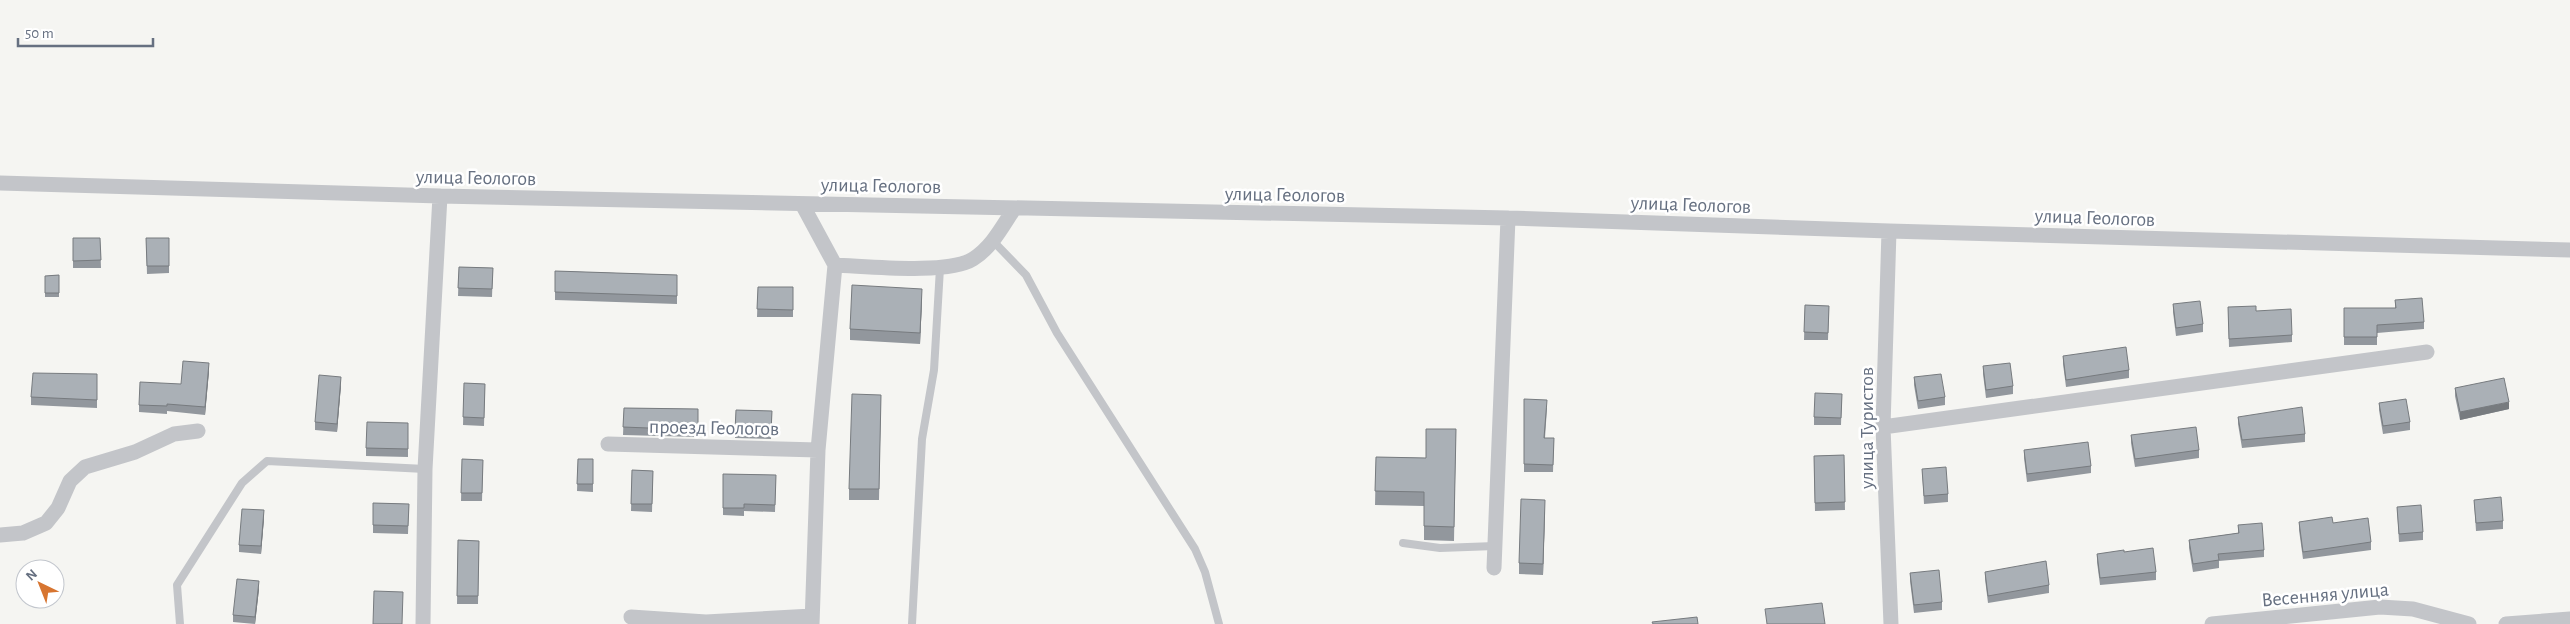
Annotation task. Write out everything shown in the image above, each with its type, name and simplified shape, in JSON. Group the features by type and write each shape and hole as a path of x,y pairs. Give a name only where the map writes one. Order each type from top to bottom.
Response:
{"street":[{"name":"улица Геологов","path":"0,183 440,196 1508,218 1889,232 2570,250"},
{"path":"423,624 425,469 440,196"},
{"path":"631,617 706,622 812,620 818,450 835,265 802,204"},
{"path":"835,265 940,268 972,260 993,241 1014,209"},
{"path":"1494,568 1508,218"},
{"name":"улица Туристов","path":"1889,232 1884,427 1891,624"},
{"path":"1884,427 2427,352"},
{"path":"0,535 23,533 46,523 58,508 70,481 85,467 135,452 174,434 198,431"},
{"name":"проезд Геологов","path":"608,444 818,450"},
{"name":"Весенняя улица","path":"2212,624 2380,607 2413,609 2469,624"},
{"path":"2506,624 2570,619"}],"lane":[{"path":"993,241 1026,274 1057,333 1195,549 1220,624"},
{"path":"912,624 922,439 934,370 940,268"},
{"path":"180,624 177,584 242,483 267,461 425,469"},
{"path":"1403,543 1440,548 1495,546"}],"building":[{"path":"73,238 100,238 101,260 73,261"},
{"path":"146,238 169,238 169,266 147,266"},
{"path":"459,267 493,268 492,289 458,288"},
{"path":"555,271 677,275 677,296 555,292"},
{"path":"59,275 59,293 45,293 45,276"},
{"path":"852,285 922,289 920,333 850,329"},
{"path":"758,287 793,287 793,310 757,309"},
{"path":"2422,298 2424,322 2377,325 2377,337 2344,337 2344,308 2396,308 2395,300"},
{"path":"2200,301 2203,324 2176,328 2173,304"},
{"path":"1805,305 1829,306 1828,333 1804,332"},
{"path":"2256,306 2256,311 2291,309 2292,335 2229,339 2228,307"},
{"path":"2126,347 2129,370 2066,380 2063,356"},
{"path":"183,361 209,363 205,407 167,404 167,406 139,405 140,382 181,384"},
{"path":"2010,363 2013,386 1986,390 1983,366"},
{"path":"33,373 97,374 97,400 31,397"},
{"path":"1941,374 1945,397 1918,401 1914,377"},
{"path":"319,375 341,377 337,424 315,422"},
{"path":"2504,378 2509,402 2460,412 2455,388"},
{"path":"464,383 485,384 484,418 463,417"},
{"path":"1815,393 1842,394 1841,418 1814,417"},
{"path":"852,394 881,395 879,489 849,489"},
{"path":"1524,399 1547,400 1544,438 1554,438 1553,465 1524,464"},
{"path":"2406,399 2410,422 2383,426 2379,403"},
{"path":"2302,407 2305,434 2242,440 2238,417"},
{"path":"624,408 698,409 698,430 623,427"},
{"path":"736,410 772,411 771,432 735,431"},
{"path":"367,422 408,423 408,449 366,448"},
{"path":"2196,427 2199,450 2135,459 2131,435"},
{"path":"1426,429 1456,429 1454,527 1424,526 1424,492 1375,491 1376,457 1426,458"},
{"path":"2088,442 2091,466 2027,474 2024,450"},
{"path":"1844,455 1845,502 1815,503 1814,456"},
{"path":"462,459 483,460 482,493 461,493"},
{"path":"578,459 593,459 593,484 577,484"},
{"path":"1946,467 1948,494 1924,496 1922,469"},
{"path":"632,470 653,471 652,504 631,504"},
{"path":"723,474 776,475 775,505 744,504 744,508 723,508"},
{"path":"2501,497 2503,521 2476,523 2474,500"},
{"path":"1521,499 1545,500 1543,564 1519,563"},
{"path":"373,503 409,504 408,526 373,525"},
{"path":"2421,505 2423,532 2399,534 2397,507"},
{"path":"242,509 264,510 261,546 239,545"},
{"path":"2332,517 2333,523 2368,518 2371,542 2303,552 2299,522"},
{"path":"2262,523 2264,550 2218,554 2219,560 2193,564 2189,540 2239,533 2238,525"},
{"path":"458,540 479,541 478,596 457,596"},
{"path":"2153,548 2156,572 2100,578 2097,554"},
{"path":"2046,561 2049,585 1988,596 1985,572"},
{"path":"1939,570 1942,602 1914,605 1910,573"},
{"path":"237,579 259,581 255,617 233,615"},
{"path":"374,591 403,592 402,624 373,624"},
{"path":"1822,603 1825,624 1767,624 1765,609"},
{"path":"1697,617 1698,624 1653,624 1652,622"}]}
